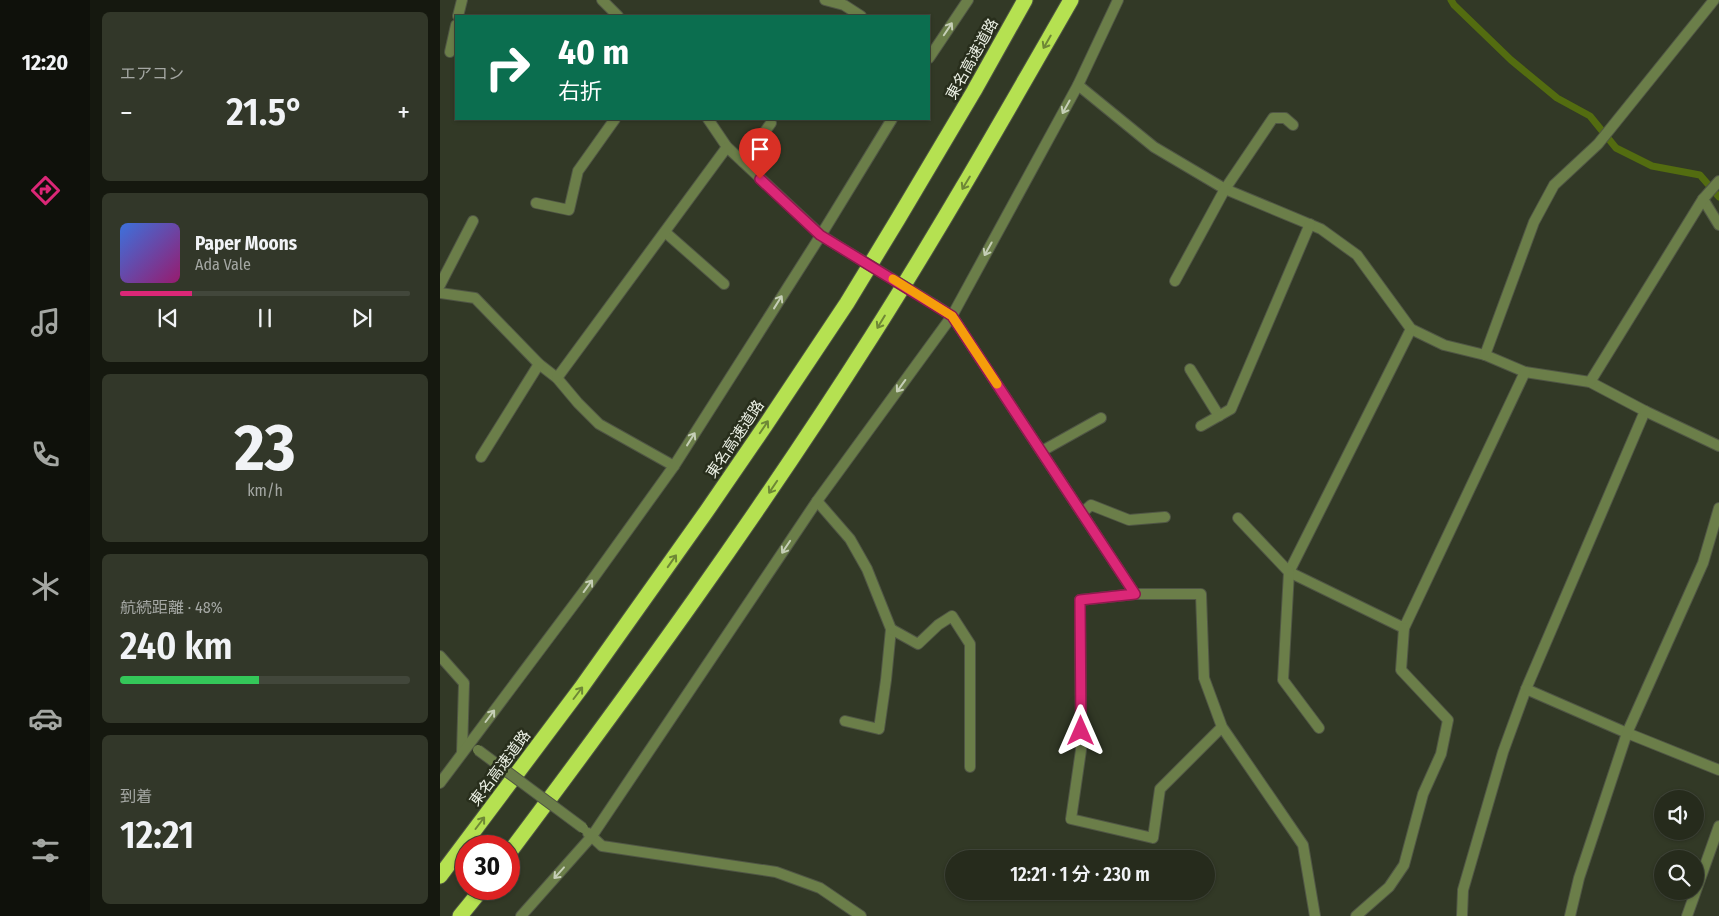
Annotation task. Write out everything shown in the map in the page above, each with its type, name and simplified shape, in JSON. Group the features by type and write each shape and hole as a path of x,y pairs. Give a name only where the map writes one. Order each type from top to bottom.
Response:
{"highway":[{"name":"東名高速道路","path":"440,876 582,688 765,426 847,303 974,91 1025,0"},
{"path":"520,839 618,707 800,448 873,335 981,159 1071,0"},
{"path":"460,916 473,900"}],"street":[{"path":"458,15 462,0"},
{"path":"602,0 617,15"},
{"path":"825,0 844,5 854,14"},
{"path":"930,55 968,0"},
{"path":"521,916 592,836 817,501 952,316 1078,85 1118,0"},
{"path":"1485,355 1534,222 1554,185 1598,144 1714,0"},
{"path":"450,52 455,30"},
{"path":"1078,85 1154,147 1225,189 1321,229 1357,255 1411,329 1444,345 1485,355 1525,372 1590,382 1645,411 1719,446"},
{"path":"1175,281 1225,189 1273,118 1285,118 1293,125"},
{"path":"536,202 569,210 578,171 614,120"},
{"path":"709,120 727,147 820,235 952,316 1135,594"},
{"path":"440,783 587,587 674,466 891,120"},
{"path":"743,162 771,123"},
{"path":"557,378 727,147"},
{"path":"1590,382 1705,197 1719,181"},
{"path":"1705,197 1719,224"},
{"path":"440,285 473,221"},
{"path":"1201,426 1231,408 1310,224"},
{"path":"665,232 724,284"},
{"path":"440,292 476,298 539,364 557,378 578,403 600,424 674,466"},
{"path":"1320,728 1283,680 1289,572 1411,329"},
{"path":"481,457 539,364"},
{"path":"1190,368 1219,416"},
{"path":"1356,916 1389,887 1404,865 1423,794 1441,754 1448,720 1401,670 1404,628 1525,372"},
{"path":"1462,916 1463,890 1503,752 1526,689 1645,411"},
{"path":"1042,451 1101,418"},
{"path":"817,501 850,539 867,569 891,629 879,728 845,721"},
{"path":"1082,513 1091,505 1129,520 1165,517"},
{"path":"1570,916 1579,878 1627,733 1703,563 1719,508"},
{"path":"1238,518 1289,572 1404,628"},
{"path":"1222,727 1160,789 1153,838 1071,819 1081,750 1080,600 1135,594 1201,594 1204,678 1222,727 1303,845 1315,916"},
{"path":"891,629 918,644 938,625 952,616 970,644 970,767"},
{"path":"440,656 464,683 462,752"},
{"path":"1526,689 1719,770"},
{"path":"469,743 583,828 602,846 776,872 820,888 861,916"},
{"path":"1687,916 1719,826"}],"waterway":[{"path":"1451,0 1511,60 1557,98 1590,116 1616,148 1652,166 1700,175 1719,197"}],"slow traffic":[{"path":"893,279 952,316 997,384"}],"route":[{"path":"760,179 820,235 952,316 1135,594 1080,600 1081,731"}]}
